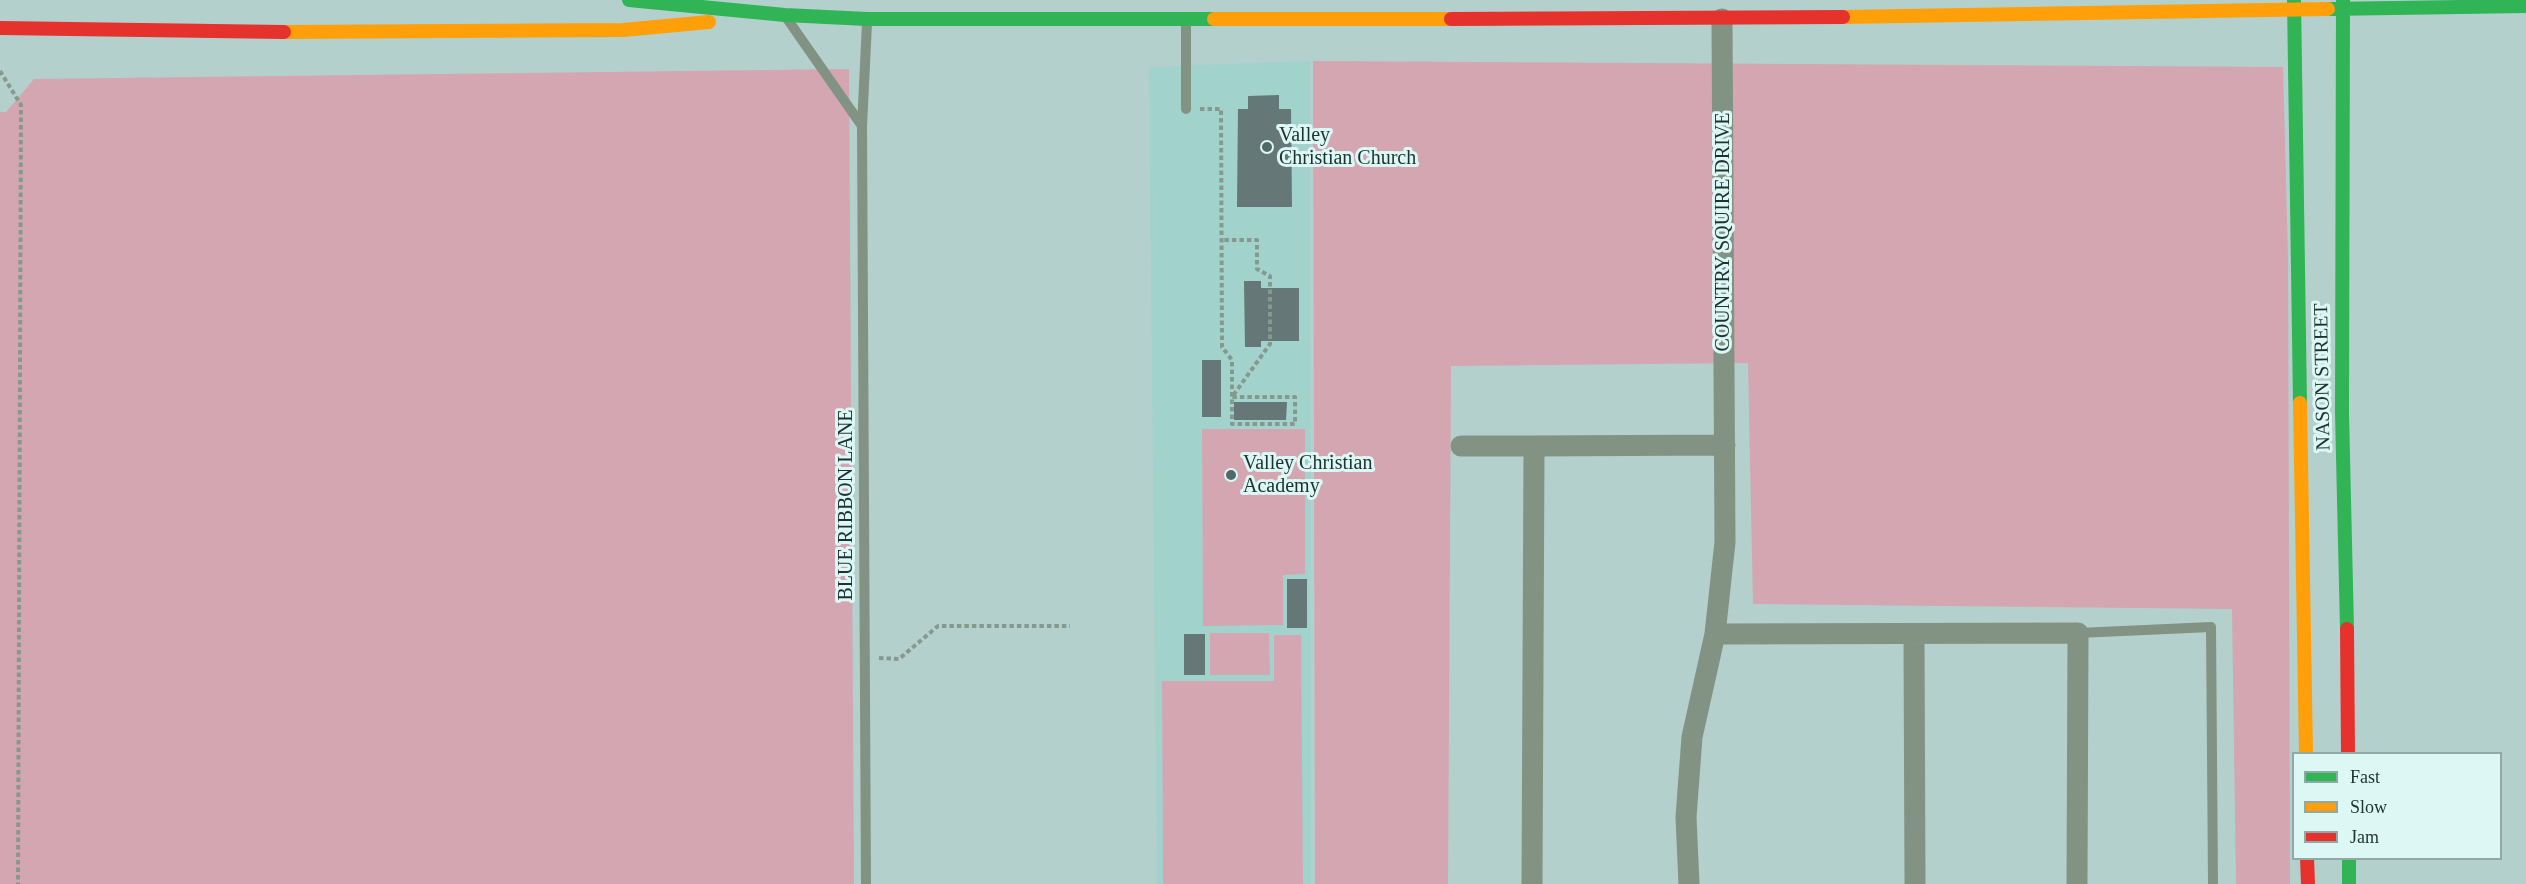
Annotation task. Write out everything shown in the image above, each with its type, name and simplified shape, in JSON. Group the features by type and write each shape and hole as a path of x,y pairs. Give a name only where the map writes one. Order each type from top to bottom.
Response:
{"main road":[{"path":"629,0 785,15"},
{"path":"0,28 368,33 623,30 785,15 855,12 1186,19 1722,19 2343,5 2526,6"},
{"name":"NASON STREET","path":"2343,5 2342,413 2347,536 2349,752"},
{"name":"NASON STREET","path":"2294,6 2306,752"},
{"path":"2307,860 2308,884"},
{"path":"2349,860 2349,884"}],"street":[{"name":"COUNTRY SQUIRE DRIVE","path":"1689,884 1686,816 1692,737 1714,634 1725,542 1722,19"},
{"path":"1461,446 1725,446"},
{"path":"1532,884 1534,446"},
{"path":"1714,634 2078,633 2077,884"},
{"path":"1914,635 1915,884"}],"lane":[{"name":"BLUE RIBBON LANE","path":"855,12 862,126 866,884"},
{"path":"785,15 862,126"},
{"path":"1186,19 1186,109"},
{"path":"2078,633 2211,627 2213,884"}],"path":[{"path":"0,71 21,105 18,884"},
{"path":"1186,109 1221,109 1222,347 1232,360 1232,397 1232,424 1295,424 1295,397 1232,397"},
{"path":"1221,240 1257,240 1257,269 1270,276 1270,344 1232,397"},
{"path":"866,658 899,659 938,626 1070,626"}],"shaded area":[{"name":"Valley Christian Academy","path":"1310,61 1311,884 1157,884 1149,67"},
{"path":"1313,61 2283,67 2288,257 2290,884 2236,884 2232,609 1753,604 1748,363 1451,366 1448,884 1315,884"},
{"path":"849,69 854,884 0,884 0,112 6,112 34,79"},
{"path":"1202,429 1305,429 1305,574 1283,575 1283,625 1203,626"},
{"path":"1210,633 1269,633 1270,675 1210,675"},
{"path":"1274,635 1301,635 1303,884 1163,884 1162,681 1274,681"}],"building":[{"path":"1279,95 1279,109 1291,109 1292,207 1237,207 1238,109 1248,109 1248,96"},
{"path":"1244,281 1261,281 1261,288 1299,288 1299,341 1261,341 1261,347 1245,347"},
{"path":"1202,360 1221,360 1221,417 1202,417"},
{"path":"1234,402 1287,402 1286,420 1234,420"},
{"path":"1287,579 1307,579 1307,628 1287,628"},
{"path":"1184,634 1205,634 1205,675 1184,675"}],"traffic: fast":[{"path":"629,0 785,15 867,19 1214,19"},
{"path":"2294,0 2300,403"},
{"path":"2343,0 2342,413 2347,629"},
{"path":"2328,9 2526,6"},
{"path":"2349,860 2349,884"}],"traffic: slow":[{"path":"1843,17 2328,9"},
{"path":"1214,19 1451,19"},
{"path":"284,32 623,30 709,22"},
{"path":"2300,403 2306,752"}],"traffic: jam":[{"path":"1451,19 1843,17"},
{"path":"0,28 284,32"},
{"path":"2347,629 2348,752"},
{"path":"2307,860 2308,884"}],"place":[{"name":"Valley Christian Church","path":"1267,147"},
{"name":"Valley Christian Academy","path":"1231,475"}]}
